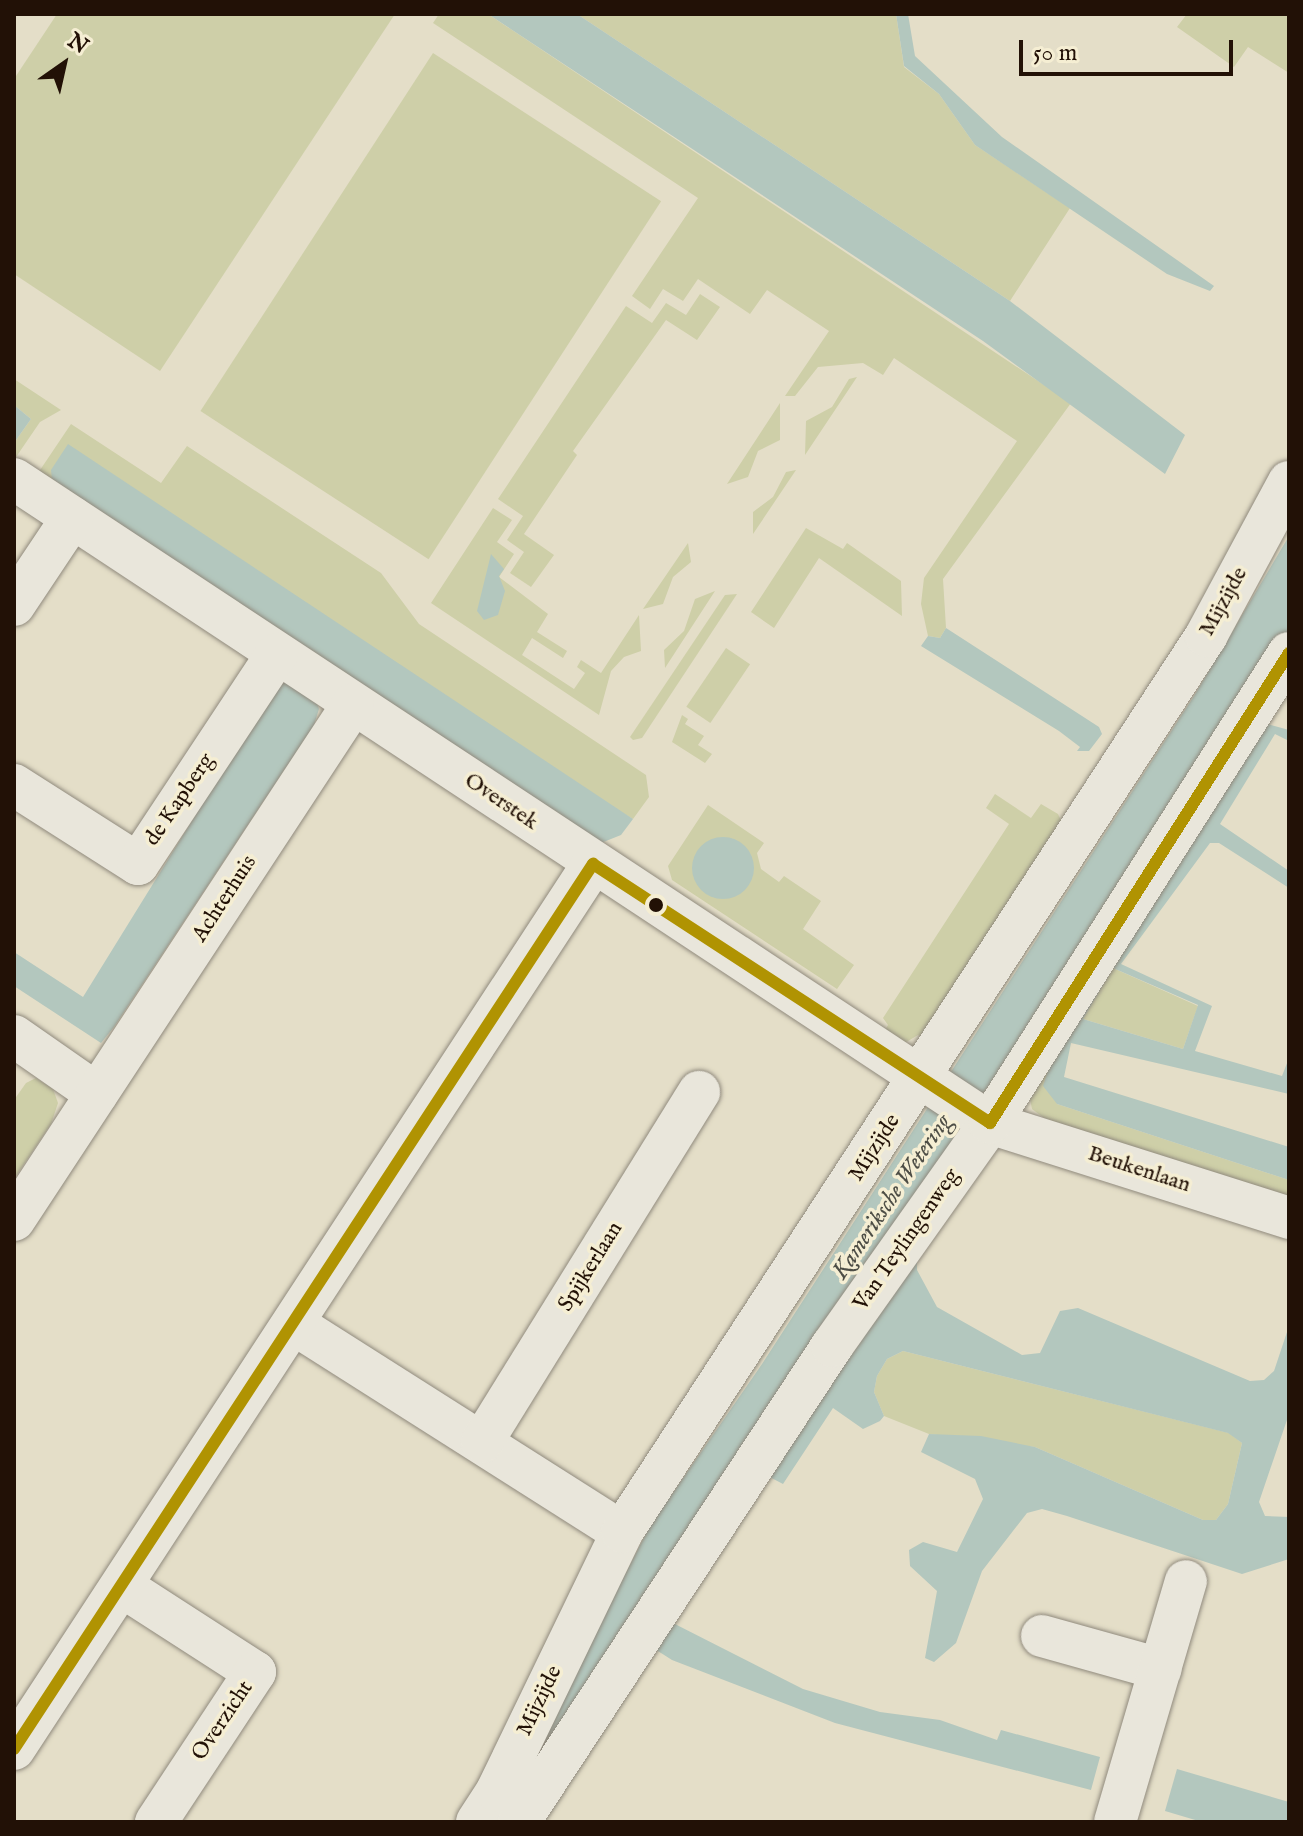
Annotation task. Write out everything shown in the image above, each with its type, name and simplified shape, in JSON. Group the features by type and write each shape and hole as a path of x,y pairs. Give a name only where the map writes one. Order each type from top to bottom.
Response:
{"street":[{"name":"Overstek","path":"14,479 593,864 985,1119"},
{"name":"Mijzijde","path":"477,1822 497,1791 622,1532 925,1081 1206,636 1289,482"},
{"path":"14,605 72,518"},
{"name":"de Kapberg","path":"14,785 138,864 277,654"},
{"name":"Van Teylingenweg","path":"519,1822 1289,654"},
{"name":"Achterhuis","path":"14,1220 353,704"},
{"path":"14,1749 123,1587 593,864"},
{"path":"19,1051 97,1094"},
{"name":"Spijkerlaan","path":"482,1442 699,1092"},
{"name":"Beukenlaan","path":"985,1119 1289,1218"},
{"path":"294,1324 622,1532"},
{"path":"1115,1822 1186,1581"},
{"name":"Overzicht","path":"123,1587 255,1672 156,1822"},
{"path":"1042,1636 1160,1669"}],"green space":[{"path":"57,14 395,14 160,371 14,274 14,79"},
{"path":"439,14 488,14 1071,403 943,579 946,628 940,638 928,636 921,604 924,578 1017,441 894,358 883,375 863,363 818,367 795,396 785,396 829,331 767,290 750,314 698,279 683,301 663,289 650,309 632,296 698,198 433,23"},
{"path":"577,14 896,14 904,67 939,94 975,145 1070,208 1010,301"},
{"path":"1187,14 1289,14 1289,73 1248,47 1234,67 1177,27"},
{"path":"433,53 661,201 429,559 200,411"},
{"path":"700,294 720,307 697,340 666,320 573,451 577,455 524,534 554,555 531,587 510,573 524,552 507,540 523,516 498,499 626,306 652,323 666,303 686,315"},
{"path":"857,377 805,455 806,421 832,407 849,379"},
{"path":"14,379 61,410 40,422 14,460 14,443 31,419 14,405"},
{"path":"780,403 780,440 758,451 748,477 727,484"},
{"path":"71,424 161,483 187,446 381,573 419,624 646,775 649,797 633,819 52,479 34,479"},
{"path":"796,470 753,534 753,512 773,497 786,472"},
{"path":"493,508 512,520 497,542 514,554 499,577 548,614 537,632 567,651 563,658 532,638 522,655 574,689 585,673 577,667 581,660 601,673 639,615 641,651 624,657 611,671 599,715 431,603"},
{"path":"806,528 843,549 847,543 901,581 902,616 819,558 774,628 751,612"},
{"path":"688,543 691,562 673,577 663,604 643,609"},
{"path":"715,591 665,668 664,650 684,631 695,599"},
{"path":"737,594 642,738 633,740 630,737 725,595"},
{"path":"726,648 750,664 710,723 686,707"},
{"path":"682,715 688,719 685,724 704,736 698,745 712,754 705,763 672,742"},
{"path":"995,794 1031,818 1041,804 1058,814 1063,825 932,1045 918,1035 903,1044 884,1032 888,1025 883,1018 1009,824 986,808"},
{"path":"708,805 764,843 757,853 761,869 779,882 784,876 821,901 803,929 854,965 837,989 672,880 668,866"},
{"path":"1113,968 1198,1006 1183,1049 1083,1019"},
{"path":"1046,1047 1057,1104 1289,1180 1289,1201 1048,1121 1032,1109 1029,1094"},
{"path":"36,1078 53,1089 58,1103 51,1124 14,1179 14,1100 26,1083"},
{"path":"903,1351 1229,1433 1242,1443 1228,1504 1216,1520 1203,1520 1035,1447 929,1434 884,1416 874,1392 877,1376 887,1359"}],"water":[{"path":"488,14 577,14 1010,301 1185,435 1165,474 983,341"},
{"path":"896,14 908,14 915,56 1002,137 1214,286 1210,291 1167,274 975,145 939,94 904,66"},
{"path":"14,405 31,419 14,443"},
{"path":"68,444 633,819 621,835 601,843 52,479 51,470"},
{"name":"Kameriksche Wetering","path":"1289,536 1289,633 626,1632 514,1789 650,1526 762,1364 1194,696"},
{"path":"491,554 504,569 499,576 505,591 498,615 484,620 477,611"},
{"path":"946,628 1099,727 1102,734 1089,751 1077,751 1080,747 1059,731 921,646 928,636 940,638"},
{"path":"284,682 315,697 319,709 314,725 101,1043 14,986 14,952 83,997 276,685"},
{"path":"1260,722 1289,730 1289,741 1275,734 1220,824 1289,871 1289,888 1219,843 1210,843 1121,964 1212,1006 1195,1051 1282,1076 1289,1058 1289,1094 1071,1043 1064,1077 1289,1147 1289,1180 1057,1104 1043,1086 1058,1040","holes":["1113,968 1198,1005 1183,1049 1083,1019"]},
{"path":"723,837 745,846 754,868 745,890 723,899 701,890 692,868 701,846"},
{"path":"917,1243 917,1270 937,1307 1022,1355 1040,1353 1060,1311 1078,1308 1250,1381 1264,1380 1274,1371 1289,1326 1289,1414 1259,1502 1265,1516 1289,1517 1289,1559 1242,1574 1067,1516 1042,1509 1027,1513 982,1571 956,1643 934,1662 925,1658 937,1591 910,1566 909,1550 923,1542 957,1552 983,1499 975,1479 921,1452 929,1434 981,1436 1035,1447 1203,1520 1216,1520 1228,1504 1242,1443 1228,1433 903,1351 887,1359 877,1376 874,1392 884,1416 880,1421 863,1429 833,1408 783,1484 762,1473"},
{"path":"667,1620 803,1689 880,1712 940,1720 997,1740 1001,1730 1100,1757 1091,1790 835,1723 672,1660 650,1646"},
{"path":"1177,1769 1289,1802 1289,1822 1202,1822 1165,1811"}],"transit line":[{"path":"990,1123 1289,653"},
{"path":"593,864 990,1123"},
{"path":"14,1749 593,864"}]}
